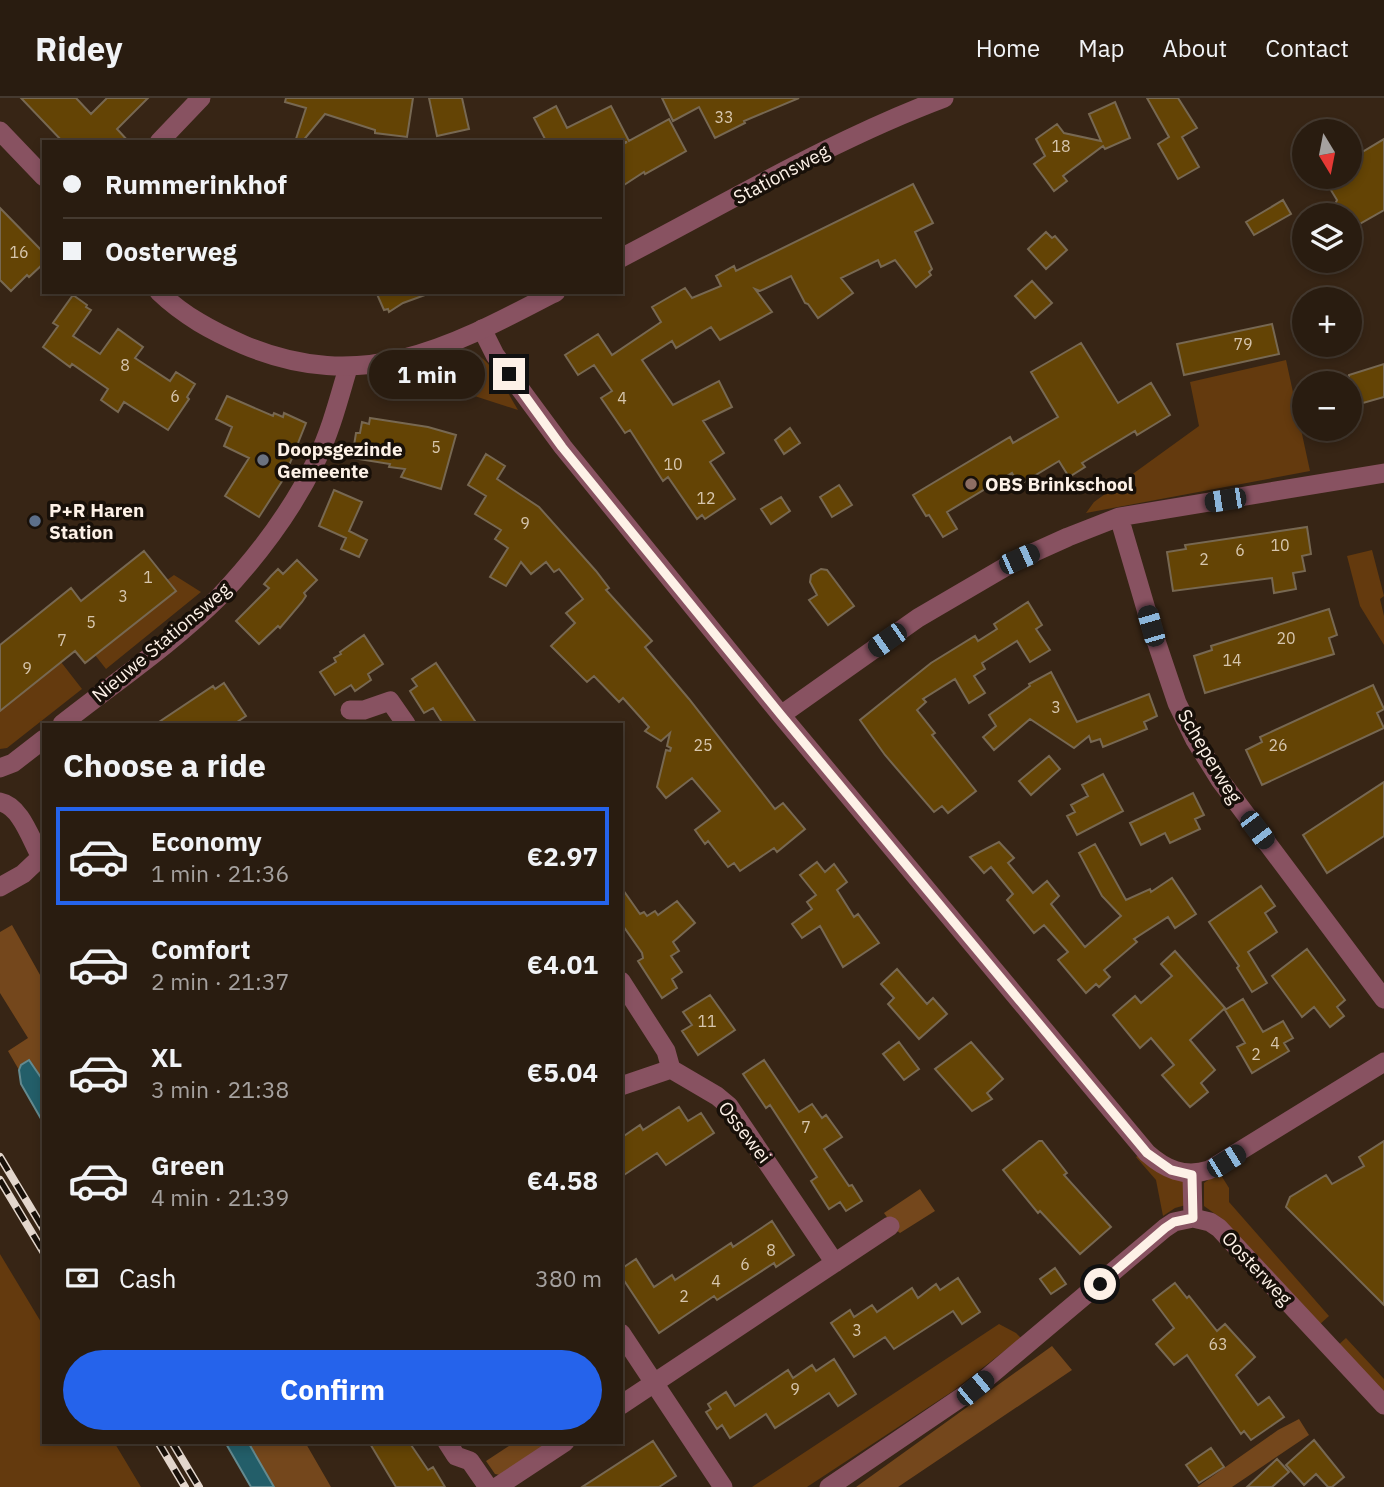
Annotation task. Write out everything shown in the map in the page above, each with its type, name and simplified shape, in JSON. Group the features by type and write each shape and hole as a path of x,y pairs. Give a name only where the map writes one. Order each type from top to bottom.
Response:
{"street":[{"path":"161,140 201,98"},
{"name":"Stationsweg","path":"623,257 833,147 904,105 944,98"},
{"path":"0,131 42,175"},
{"path":"161,294 192,320 254,349 290,361 348,368 397,361 422,354 482,329 552,294"},
{"path":"482,329 495,355 562,447 781,715 1147,1153 1171,1170 1192,1175 1209,1170 1384,1062"},
{"name":"Nieuwe Stationsweg","path":"63,723 205,610 249,564 277,528 318,457 348,368"},
{"path":"781,715 918,618 970,586 1019,559 1119,517 1384,473"},
{"name":"Scheperweg","path":"1119,517 1177,703 1195,740 1220,780 1384,999"},
{"path":"350,710 364,710 390,701 405,723"},
{"path":"0,768 13,763 42,741"},
{"path":"0,802 7,803 17,814 42,857 23,874 0,887"},
{"path":"623,984 666,1051 671,1069 623,1085"},
{"name":"Ossewei","path":"671,1069 729,1106 835,1263"},
{"path":"829,1487 975,1388 1165,1228 1174,1222 1193,1218 1192,1175"},
{"name":"Oosterweg","path":"1193,1218 1210,1222 1219,1228 1384,1405"},
{"path":"623,1404 890,1226"},
{"path":"623,1336 723,1487"},
{"path":"448,1444 456,1456 470,1461 488,1487"},
{"path":"497,1487 562,1444"}],"shaded area":[{"path":"470,351 486,361 518,410 419,378 374,377 414,370"},
{"path":"1286,360 1292,388 1292,441 1304,441 1310,471 1086,513 1094,502 1199,426 1190,382"},
{"path":"1372,550 1384,596 1380,599 1384,616 1384,645 1360,606 1347,556"},
{"path":"174,575 201,592 106,669 95,655"},
{"path":"61,662 82,689 7,748 0,749 0,711"},
{"path":"12,925 42,978 42,1079 29,1060 21,1065 19,1070 8,1051 28,1038 0,993 0,932"},
{"path":"1140,1154 1186,1177 1186,1205 1163,1216 1156,1180 1136,1157"},
{"path":"1219,1172 1229,1188 1229,1202 1329,1316 1319,1325 1225,1221 1204,1206 1204,1183"},
{"path":"920,1189 935,1211 900,1233 884,1213"},
{"path":"0,1254 42,1324 42,1444 115,1444 141,1487 0,1487"},
{"path":"999,1324 1021,1338 953,1391 807,1487 752,1487"},
{"path":"1346,1338 1384,1379 1384,1399 1336,1347"},
{"path":"1052,1346 1072,1370 898,1487 856,1487"},
{"path":"1299,1419 1309,1435 1232,1487 1197,1487 1278,1430"},
{"path":"249,1444 306,1444 331,1487 274,1487"},
{"path":"512,1444 547,1444 500,1475 495,1474 486,1461"}],"water":[{"path":"29,1060 42,1079 42,1121 21,1084 21,1065"},
{"path":"226,1444 249,1444 274,1487 251,1487"}],"building":[{"path":"21,98 76,98 91,114 107,98 148,98 117,129 127,140 61,140"},
{"path":"286,98 413,98 407,137 375,133 375,130 325,114 304,140 296,140 306,108 285,102"},
{"path":"429,98 462,98 469,129 437,136"},
{"path":"662,98 799,98 744,121 745,123 715,138 699,107 673,121"},
{"path":"1147,98 1178,98 1197,128 1182,137 1199,167 1178,179 1158,144 1169,137"},
{"path":"1115,102 1130,138 1105,149 1103,146 1063,176 1067,181 1054,191 1034,164 1045,156 1036,139 1057,124 1064,133 1101,141 1089,114"},
{"path":"556,106 567,128 611,106 629,141 669,119 686,151 623,186 623,144 627,142 543,140 545,139 534,118"},
{"path":"1384,139 1384,210 1362,223 1362,203 1336,203 1337,200 1330,189 1362,189 1362,152"},
{"path":"913,184 933,223 915,232 932,269 929,272 931,275 916,287 895,260 881,267 878,260 841,278 853,293 818,318 805,303 791,276 760,291 755,289 772,312 720,340 711,327 676,348 672,341 642,360 673,405 719,381 732,407 703,421 724,453 710,462 735,499 705,519 702,515 697,519 668,477 663,481 630,430 625,433 601,398 612,391 594,365 578,375 565,355 598,334 612,355 661,322 652,307 685,288 692,298 721,286 716,276 734,266 736,271"},
{"path":"1283,200 1291,214 1254,235 1246,222"},
{"path":"0,208 42,251 42,265 11,291 0,280"},
{"path":"1046,232 1052,238 1055,236 1067,250 1046,269 1028,249"},
{"path":"1032,281 1052,303 1035,318 1015,296"},
{"path":"377,294 428,294 403,303 389,312 388,309 384,310"},
{"path":"73,295 91,310 73,336 100,354 118,329 143,347 135,358 170,381 176,372 195,384 187,397 189,399 168,430 124,402 118,412 101,400 108,389 72,364 70,367 43,347 58,326 53,323"},
{"path":"1272,324 1279,354 1184,375 1177,344"},
{"path":"1081,343 1118,403 1151,383 1170,415 1137,435 1135,431 1082,463 1085,467 1069,477 1059,461 1019,485 1012,473 947,512 957,529 943,537 913,495 1010,437 1013,443 1058,417 1031,372"},
{"path":"1384,364 1384,397 1362,403 1362,371"},
{"name":"Doopsgezinde Gemeente","path":"227,396 273,416 274,413 283,417 284,413 306,423 284,478 259,517 225,496 249,458 224,446 232,427 216,419"},
{"path":"370,418 428,427 456,435 441,489 401,477 405,469 352,458 356,433 360,433 362,422 369,424"},
{"path":"790,428 800,443 784,454 775,440"},
{"path":"486,454 505,466 497,479 539,507 596,571 609,588 606,590 652,641 645,647 775,809 783,803 805,829 777,852 774,848 740,871 734,863 728,867 708,841 705,844 695,830 720,811 692,778 666,798 657,787 666,750 670,751 671,748 667,746 670,733 661,741 645,731 649,727 623,698 619,702 594,676 587,682 551,646 575,623 566,613 583,599 559,569 554,572 546,562 531,574 521,562 506,586 490,577 508,548 495,539 501,530 475,514 486,496 468,485"},
{"path":"839,485 852,505 832,517 820,497"},
{"path":"334,490 362,502 349,531 367,540 359,557 341,549 346,538 319,526"},
{"path":"781,497 790,511 771,524 761,509"},
{"path":"1307,527 1311,554 1302,556 1305,571 1293,573 1296,589 1274,593 1272,578 1173,591 1167,552 1186,549 1185,545"},
{"path":"144,551 176,591 85,663 75,651 0,711 0,645 71,588 81,601"},
{"path":"297,560 317,580 304,593 306,596 302,602 280,628 278,626 259,644 236,621 269,588 264,584 278,569 283,574"},
{"path":"821,569 827,570 854,606 828,625 809,600 817,595 810,582 811,575"},
{"path":"1028,602 1042,625 1036,629 1050,650 1030,662 1017,641 982,663 985,669 974,676 985,693 969,703 955,679 923,699 926,702 917,710 935,733 932,735 976,791 948,813 942,806 934,812 885,755 860,720 931,663 975,636 978,641 997,629 994,624"},
{"path":"1329,609 1337,635 1329,638 1334,654 1205,693 1194,656 1212,650 1211,646"},
{"path":"364,635 383,664 368,674 371,680 355,691 351,685 335,695 320,672 336,662 334,658 341,654 340,652"},
{"path":"436,663 476,723 442,723 433,708 424,713 410,691 417,686 412,679"},
{"path":"1051,672 1077,722 1149,694 1157,716 1144,722 1147,729 1103,747 1100,739 1091,742 1089,736 1074,748 1030,719 994,750 983,737 996,726 989,715 1030,686 1029,684"},
{"path":"224,683 246,716 236,723 158,723 213,686 215,689"},
{"path":"1373,685 1384,709 1377,713 1384,728 1262,785 1246,750 1262,742 1260,737"},
{"path":"1049,756 1060,769 1031,795 1019,781"},
{"path":"1103,774 1123,811 1077,835 1067,816 1075,812 1071,805 1088,796 1082,785"},
{"path":"1384,782 1384,836 1327,873 1303,835"},
{"path":"1193,793 1204,815 1195,819 1200,829 1170,843 1165,833 1141,845 1130,823"},
{"path":"999,842 1014,858 1008,863 1033,893 1047,881 1059,896 1051,904 1085,947 1121,916 1102,896 1079,853 1095,844 1126,900 1150,889 1151,892 1172,878 1196,914 1175,928 1168,917 1134,939 1137,942 1104,970 1110,977 1099,987 1096,984 1086,993 1058,960 1068,952 1044,925 1034,933 1007,900 1013,894 991,867 984,873 970,857"},
{"path":"817,862 825,872 834,864 847,882 837,890 854,917 858,914 879,943 843,967 820,926 802,938 792,924 812,909 807,902 816,895 800,875"},
{"path":"1261,886 1275,906 1265,913 1277,932 1248,952 1267,983 1252,992 1237,968 1239,966 1209,922"},
{"path":"623,890 640,914 644,912 647,916 655,911 658,915 677,901 695,923 673,942 679,951 671,956 682,972 672,979 677,988 662,998 638,961 643,958 623,926"},
{"path":"1307,949 1345,1000 1337,1007 1344,1016 1330,1027 1314,1007 1302,1017 1272,976"},
{"path":"1175,951 1225,1008 1190,1040 1215,1070 1201,1083 1208,1092 1190,1107 1162,1075 1174,1065 1151,1038 1140,1048 1113,1015 1135,996 1141,1003 1172,976 1161,964"},
{"path":"897,969 927,1004 933,998 947,1014 919,1039 888,1004 894,998 881,984"},
{"path":"710,995 735,1030 698,1055 682,1031 692,1025 683,1012"},
{"path":"1243,999 1263,1032 1283,1021 1293,1038 1284,1043 1289,1051 1252,1073 1237,1047 1245,1043 1225,1010"},
{"path":"899,1042 919,1069 904,1080 883,1054"},
{"path":"971,1042 1003,1079 987,1093 992,1099 972,1111 935,1069"},
{"path":"764,1060 799,1112 812,1104 822,1118 826,1115 842,1137 824,1149 862,1201 846,1211 840,1202 829,1209 811,1181 817,1177 770,1105 766,1108 743,1074"},
{"path":"679,1107 688,1121 701,1113 714,1133 666,1165 657,1153 623,1176 623,1137 640,1125 643,1130"},
{"path":"1042,1141 1067,1173 1064,1175 1111,1227 1080,1254 1040,1211 1038,1213 1003,1170"},
{"path":"1384,1141 1384,1305 1286,1207 1290,1197 1326,1175 1332,1184 1364,1166 1359,1157"},
{"path":"772,1221 794,1255 776,1267 774,1263 717,1300 714,1296 659,1333 623,1279 623,1268 636,1259 654,1287 672,1275 675,1280 731,1243 733,1247"},
{"path":"1055,1268 1066,1284 1051,1294 1040,1279"},
{"path":"958,1278 980,1312 962,1324 953,1311 894,1349 885,1337 854,1357 831,1323 850,1310 854,1317 872,1305 877,1312 912,1288 918,1298 936,1284 940,1290"},
{"path":"1175,1283 1217,1331 1225,1324 1255,1357 1236,1375 1258,1405 1269,1397 1284,1417 1251,1440 1244,1431 1241,1434 1187,1355 1174,1365 1156,1344 1174,1328 1153,1300"},
{"path":"834,1359 856,1394 838,1406 829,1393 775,1428 766,1414 730,1438 722,1425 717,1429 706,1412 711,1409 708,1404 726,1392 735,1406 788,1370 793,1378 812,1365 816,1371"},
{"path":"1314,1440 1344,1477 1332,1487 1328,1487 1316,1474 1304,1485 1286,1465"},
{"path":"653,1441 676,1476 659,1487 582,1487"},
{"path":"370,1444 410,1444 428,1470 433,1467 445,1487 396,1487"},
{"path":"1211,1448 1224,1467 1199,1483 1186,1465"},
{"path":"1277,1459 1289,1472 1272,1487 1247,1487"}],"railway":[{"path":"0,1157 42,1227"},
{"path":"0,1180 42,1250"},
{"path":"159,1444 185,1487"},
{"path":"173,1444 199,1487"}],"place":[{"name":"Doopsgezinde Gemeente","path":"263,460"},
{"name":"OBS Brinkschool","path":"971,484"},
{"name":"P+R Haren Station","path":"35,521"}],"route":[{"path":"509,374 562,447 781,715 1147,1153 1171,1170 1192,1175 1193,1218 1174,1222 1165,1228 1100,1284"}]}
